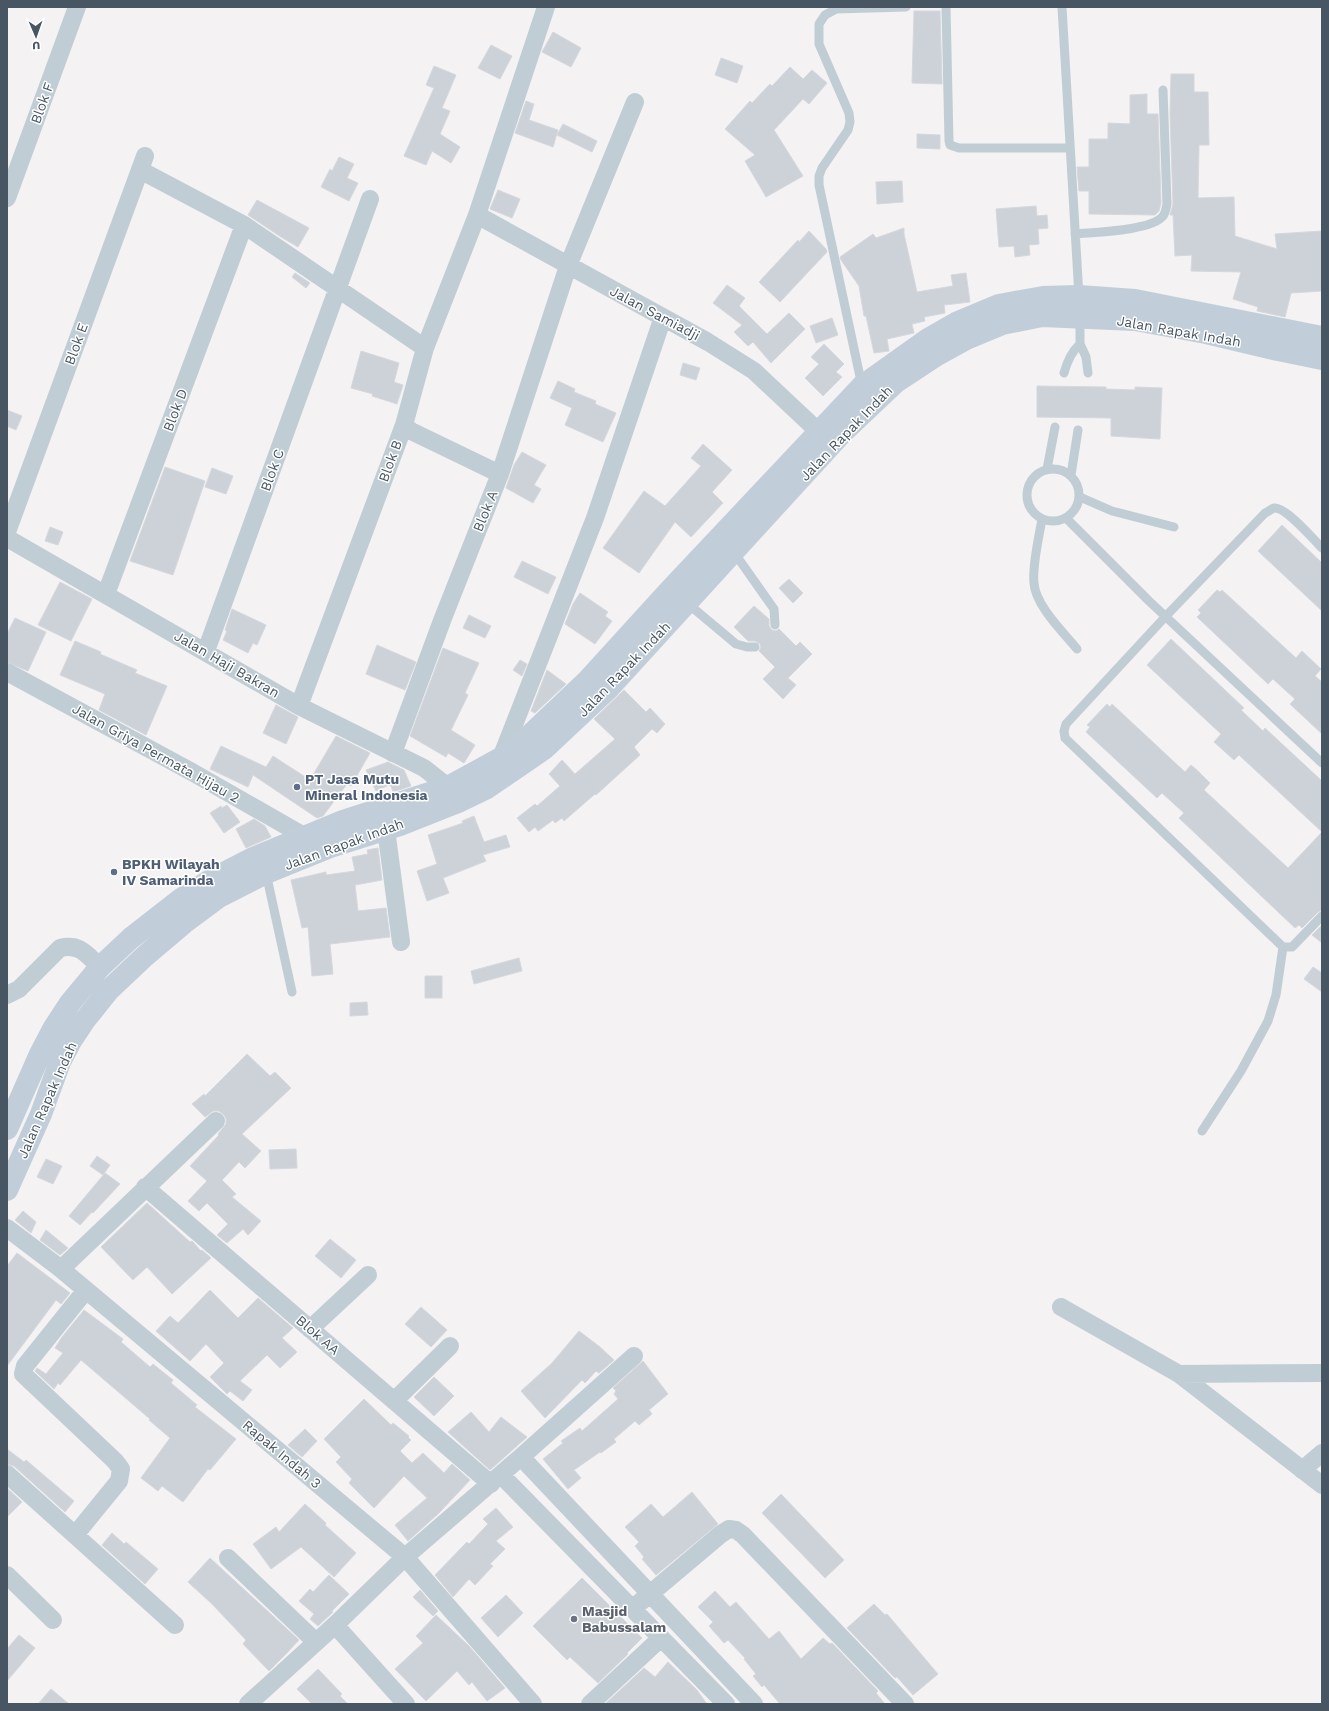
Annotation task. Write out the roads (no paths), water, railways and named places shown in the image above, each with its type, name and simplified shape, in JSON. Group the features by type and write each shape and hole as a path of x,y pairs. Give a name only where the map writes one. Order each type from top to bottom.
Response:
{"main road":[{"name":"Jalan Rapak Indah","path":"727,545 819,432 862,386 928,339 956,323 1000,305 1044,297 1135,320 1206,333 1322,359"},
{"name":"Jalan Rapak Indah","path":"7,1129 53,1029 70,1003 100,967 131,938 181,899 212,879 251,859 343,821 448,787 501,758 528,736 679,597 727,545 896,382 937,355 966,339 1002,324 1042,316 1079,306 1135,300 1322,337"},
{"name":"Jalan Rapak Indah","path":"7,1190 41,1114 60,1062 71,1041 85,1020 109,990 145,956 184,923 219,897 266,873 330,847 386,830 458,802 487,788 544,749 608,689 679,597"},
{"path":"131,938 145,956"}],"street":[{"name":"Blok F","path":"7,198 76,7"},
{"name":"Blok B","path":"300,706 404,425 425,348 477,215 546,7"},
{"name":"Blok A","path":"393,753 443,618 500,474 568,266 635,102"},
{"name":"Blok E","path":"7,532 142,163 244,225"},
{"name":"Blok C","path":"206,651 338,290 370,198"},
{"name":"Jalan Samiadji","path":"477,215 708,342 754,371 819,432"},
{"path":"244,225 425,348"},
{"name":"Blok D","path":"106,594 244,225"},
{"path":"501,758 595,518 663,317"},
{"path":"404,425 411,431 500,474"},
{"name":"Jalan Haji Bakran","path":"7,538 300,706 424,768 448,787"},
{"name":"Jalan Griya Permata Hijau 2","path":"7,672 192,772 304,836"},
{"path":"386,830 401,942"},
{"path":"7,995 19,989 60,948 68,946 83,950 100,967"},
{"path":"61,1269 145,1187 216,1121"},
{"name":"Blok AA","path":"145,1187 394,1401 496,1480 632,1609 721,1702"},
{"name":"Rapak Indah 3","path":"7,1228 61,1269 405,1557 533,1704"},
{"path":"310,1329 368,1275"},
{"path":"75,1536 119,1481 120,1469 115,1461 23,1374 24,1366 86,1290"},
{"path":"1061,1307 1179,1374 1322,1485"},
{"path":"394,1401 450,1346"},
{"path":"248,1704 335,1625 405,1557 496,1480 634,1356"},
{"path":"1179,1374 1322,1373"},
{"path":"1302,1470 1322,1453"},
{"path":"521,1457 754,1704"},
{"path":"7,1474 174,1625"},
{"path":"632,1609 721,1534 729,1529 736,1530 743,1535 905,1704"},
{"path":"228,1558 316,1642"},
{"path":"7,1575 53,1620"},
{"path":"335,1625 406,1704"},
{"path":"590,1704 661,1638"}],"lane":[{"path":"862,386 819,186 819,176 822,168 848,130 850,122 849,113 819,44 819,24 825,15 836,9 906,7"},
{"path":"946,7 950,145 959,148 1070,148"},
{"path":"1062,7 1080,344 1086,357 1088,373"},
{"path":"1075,234 1148,225 1162,217 1166,211 1163,90"},
{"path":"1064,373 1074,349 1080,344"},
{"path":"1047,469 1055,427"},
{"path":"1071,475 1078,430"},
{"path":"1056,468 1071,475 1076,482 1080,497 1075,509 1066,518 1055,521 1042,519 1035,514 1030,508 1026,492 1033,477 1047,469 1056,468"},
{"path":"1080,497 1112,511 1174,527"},
{"path":"1283,948 1065,738 1064,731 1066,724 1166,616 1265,513 1273,508 1280,509 1322,548"},
{"path":"1066,518 1166,616 1322,763"},
{"path":"1042,519 1034,584 1037,596 1044,608 1077,649"},
{"path":"727,545 774,608 775,625"},
{"path":"679,597 736,644 754,647"},
{"path":"266,873 292,992"},
{"path":"1283,948 1292,947 1322,916"},
{"path":"1202,1131 1241,1071 1268,1022 1276,995 1283,948"}],"place":[{"name":"PT Jasa Mutu Mineral Indonesia","path":"297,787"},
{"name":"BPKH Wilayah IV Samarinda","path":"114,872"},
{"name":"Masjid Babussalam","path":"574,1619"}]}
